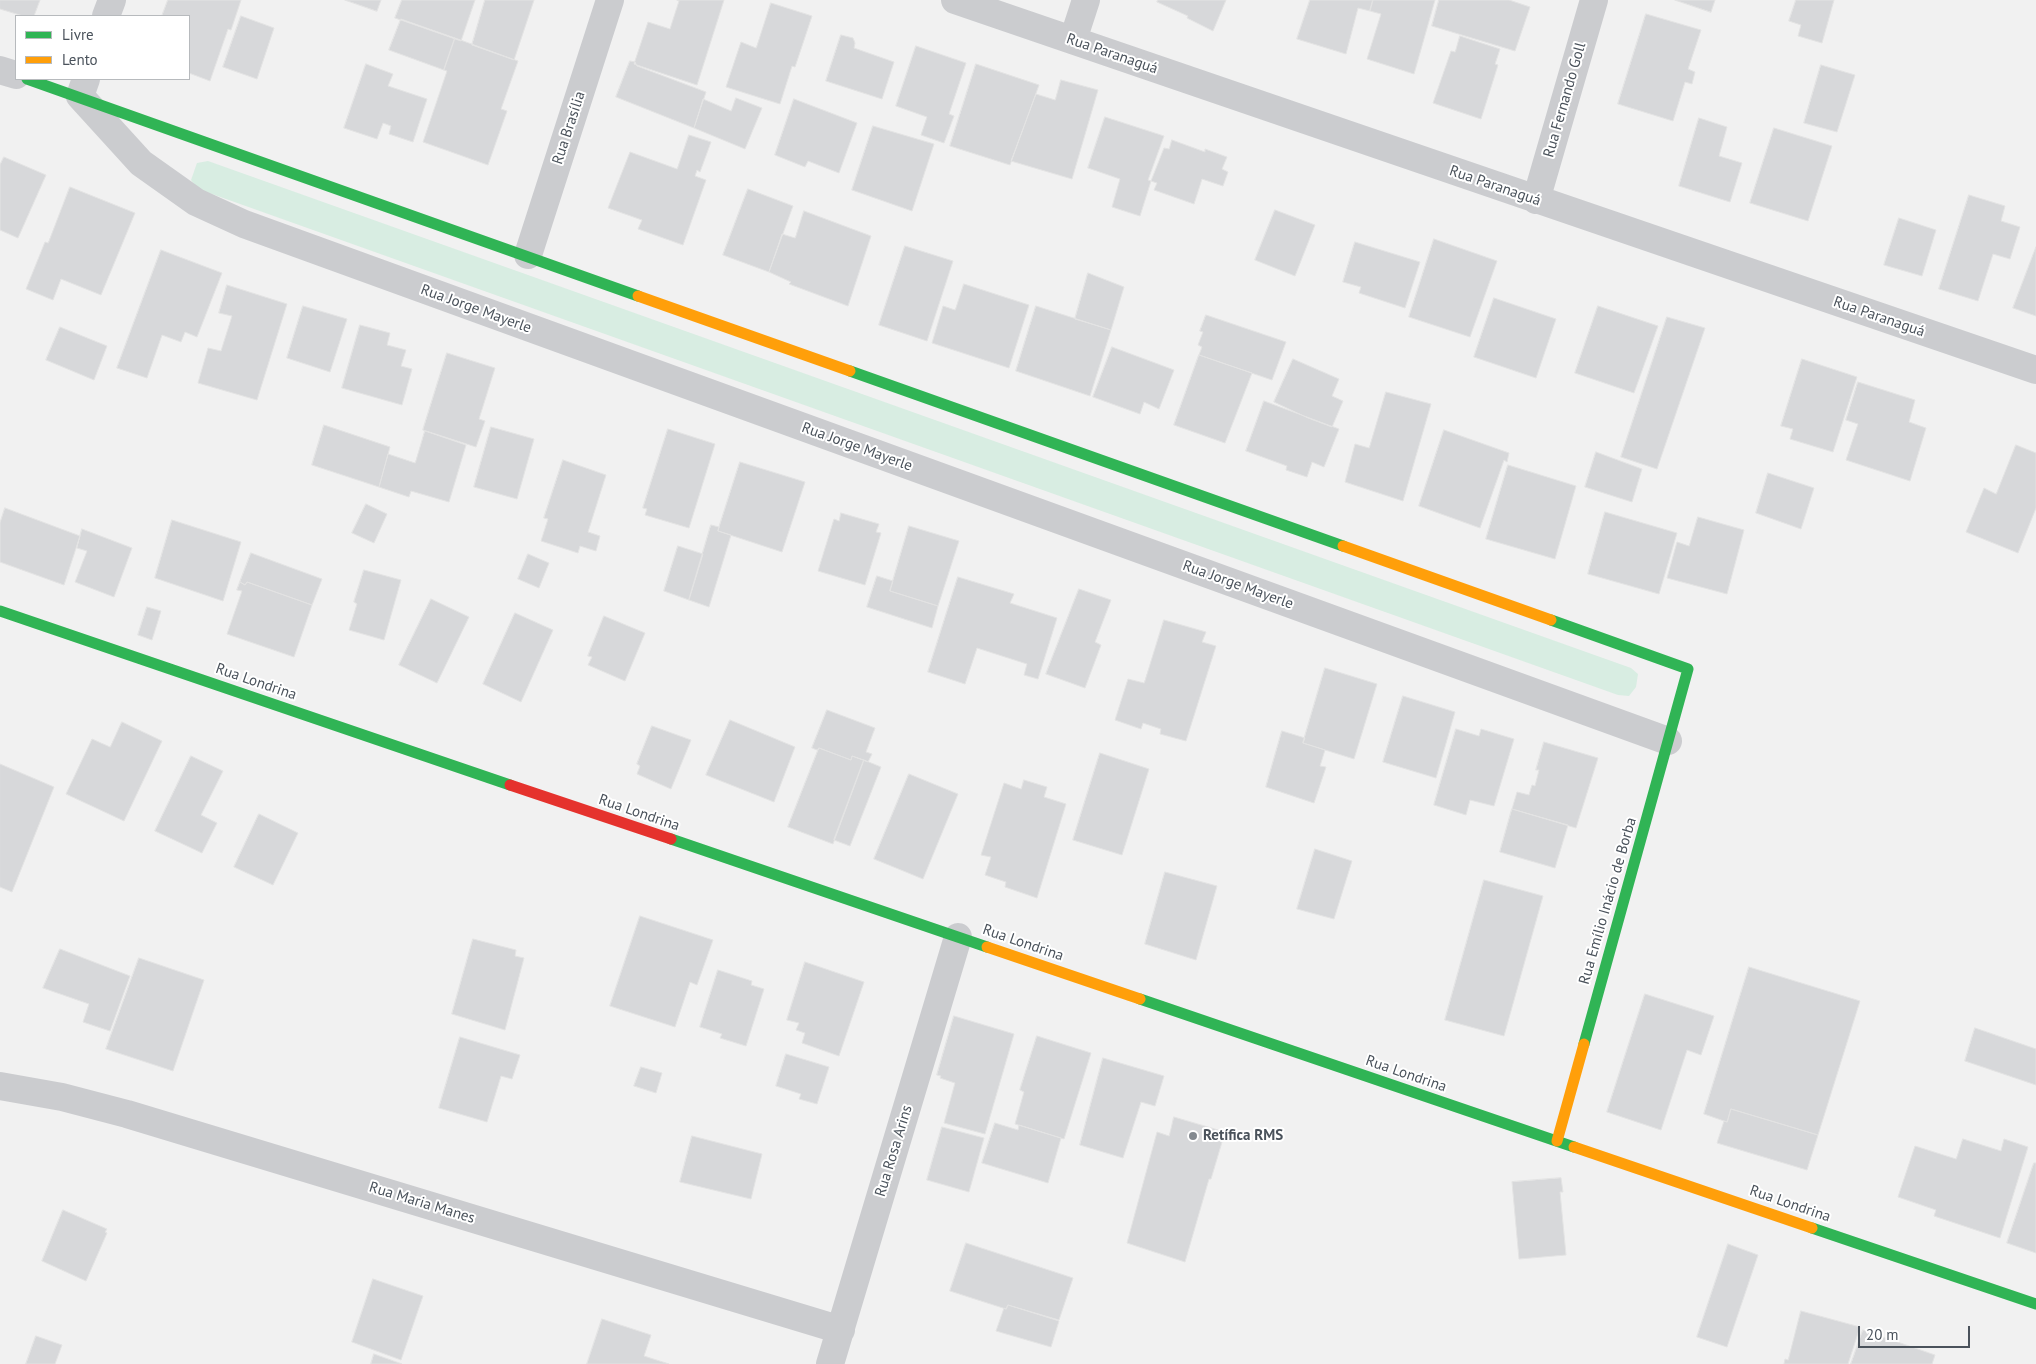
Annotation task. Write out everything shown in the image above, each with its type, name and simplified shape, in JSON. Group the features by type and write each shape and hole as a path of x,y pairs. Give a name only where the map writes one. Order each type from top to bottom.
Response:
{"street":[{"path":"106,15 112,0"},
{"name":"Rua Brasília","path":"528,256 610,0"},
{"name":"Rua Paranaguá","path":"955,0 2036,370"},
{"path":"1073,40 1086,0"},
{"name":"Rua Fernando Goll","path":"1536,200 1594,0"},
{"path":"0,70 15,75"},
{"name":"Rua Jorge Mayerle","path":"34,80 83,87 528,256 1688,669"},
{"name":"Rua Jorge Mayerle","path":"83,87 141,163 196,202 244,224 1668,741"},
{"name":"Rua Londrina","path":"0,611 2036,1304"},
{"name":"Rua Emílio Inácio de Borba","path":"1557,1141 1688,669"},
{"name":"Rua Rosa Arins","path":"830,1364 958,937"},
{"name":"Rua Maria Manes","path":"0,1086 62,1097 128,1114 841,1330"}],"green space":[{"path":"208,161 1631,668 1638,674 1636,687 1629,696 1618,695 198,189 191,180 197,163"}],"building":[{"path":"0,0 40,0 34,15 20,15 0,9"},
{"path":"168,0 241,0 231,30 228,29 210,81 190,73 190,15 162,15"},
{"path":"345,0 381,0 377,11"},
{"path":"402,0 475,0 461,41 395,18"},
{"path":"485,0 534,0 514,60 472,45"},
{"path":"677,0 724,0 697,85 634,64 648,22 670,29 679,1"},
{"path":"1158,0 1226,0 1213,31 1187,18 1188,16 1157,2"},
{"path":"1310,0 1373,0 1370,11 1358,8 1346,54 1297,39"},
{"path":"1373,0 1435,0 1414,74 1367,59 1381,14 1370,11"},
{"path":"1439,0 1509,0 1530,7 1515,51 1432,26"},
{"path":"1675,0 1715,0 1711,12"},
{"path":"1796,0 1834,0 1822,43 1798,36 1801,25 1789,21"},
{"path":"771,3 812,16 795,67 792,66 780,104 726,87 741,42 756,48"},
{"path":"1646,14 1701,30 1688,69 1695,72 1692,84 1685,82 1673,121 1618,104"},
{"path":"241,16 274,28 257,79 223,67"},
{"path":"401,19 455,38 444,70 389,50"},
{"path":"841,35 853,38 854,48 894,62 882,99 826,81"},
{"path":"1460,36 1500,49 1495,64 1498,65 1481,119 1433,103 1451,51 1455,52"},
{"path":"455,38 518,61 501,109 507,111 488,165 423,142 447,71 444,70"},
{"path":"916,46 966,63 949,114 954,116 944,143 921,135 927,117 896,106"},
{"path":"630,61 635,62 637,66 706,92 694,128 616,97"},
{"path":"366,64 393,74 388,86 427,99 413,142 389,134 391,126 383,123 377,139 344,128"},
{"path":"976,64 1039,85 1010,165 950,146"},
{"path":"1821,65 1855,75 1837,132 1804,123"},
{"path":"1061,80 1098,90 1072,179 1011,161 1036,94 1055,100"},
{"path":"736,98 762,108 745,149 694,128 703,99 731,111"},
{"path":"794,99 857,123 839,173 808,161 805,167 775,155"},
{"path":"1105,117 1164,136 1148,180 1151,181 1140,216 1112,207 1120,179 1088,168"},
{"path":"1699,118 1727,127 1719,156 1742,163 1730,202 1679,186"},
{"path":"873,126 934,144 912,211 852,190"},
{"path":"1774,128 1832,146 1808,221 1750,203"},
{"path":"689,135 711,142 700,172 697,170 695,176 706,180 683,245 638,229 642,220 608,208 630,152 677,169"},
{"path":"1172,140 1205,152 1205,149 1227,157 1222,169 1228,172 1223,186 1202,179 1194,204 1154,190 1157,183 1151,181 1164,148 1169,149"},
{"path":"4,157 46,175 18,238 0,230 0,165"},
{"path":"70,187 135,213 101,295 61,279 53,300 26,289 45,242 48,243"},
{"path":"748,189 793,206 769,272 723,255"},
{"path":"1969,195 2005,206 2001,221 2020,227 2010,259 1993,254 1978,301 1939,289"},
{"path":"1275,210 1315,225 1295,276 1255,260"},
{"path":"804,211 871,236 848,306 789,284 791,282 769,272 782,234 795,238"},
{"path":"1899,218 1936,230 1922,276 1884,265"},
{"path":"1434,239 1497,261 1470,337 1409,317"},
{"path":"1355,242 1420,262 1405,308 1359,293 1361,287 1343,282"},
{"path":"905,246 953,261 927,341 879,325"},
{"path":"2036,247 2036,316 2013,308"},
{"path":"161,250 222,273 197,337 185,332 181,342 162,335 147,378 117,368"},
{"path":"1088,273 1124,287 1111,330 1075,319"},
{"path":"964,284 1029,305 1009,368 932,343 943,306 955,310"},
{"path":"227,285 287,304 257,400 198,383 208,348 221,351 232,316 219,313"},
{"path":"1494,298 1556,319 1536,378 1474,357"},
{"path":"303,306 347,319 330,372 287,358"},
{"path":"1036,306 1111,330 1090,396 1016,371"},
{"path":"1598,306 1658,326 1634,393 1575,373"},
{"path":"1206,315 1286,342 1272,380 1199,355 1202,347 1198,345 1203,332 1200,331"},
{"path":"1667,317 1705,328 1657,469 1621,457"},
{"path":"360,325 390,333 387,345 406,350 401,366 412,369 402,405 342,388"},
{"path":"60,327 107,346 94,380 46,360"},
{"path":"1112,347 1174,370 1159,409 1144,402 1140,414 1093,397"},
{"path":"447,353 495,368 479,419 485,421 476,447 423,430"},
{"path":"1199,355 1252,373 1225,443 1174,425"},
{"path":"1293,359 1339,379 1332,396 1343,401 1332,427 1274,402"},
{"path":"1802,359 1857,377 1833,452 1790,439 1793,429 1781,426"},
{"path":"1858,382 1915,400 1909,422 1926,428 1910,481 1846,460 1858,424 1846,420"},
{"path":"1386,392 1431,404 1403,501 1345,482 1355,444 1369,448"},
{"path":"1264,401 1339,429 1324,467 1312,462 1307,477 1286,470 1287,466 1246,451"},
{"path":"324,425 390,447 379,487 312,465"},
{"path":"491,427 534,439 517,499 474,487"},
{"path":"668,429 715,444 689,528 645,515 647,509 643,508"},
{"path":"1444,430 1509,453 1507,462 1504,460 1480,528 1419,506"},
{"path":"425,431 466,445 449,502 411,491 409,497 379,487 388,454 415,463"},
{"path":"2016,445 2036,453 2036,508 2018,553 1966,532 1984,488 1996,494"},
{"path":"1596,452 1642,469 1632,502 1585,487"},
{"path":"563,460 606,475 588,532 600,536 596,551 580,546 578,553 541,541 548,519 544,518"},
{"path":"740,462 805,482 782,552 718,531"},
{"path":"1508,465 1576,486 1555,559 1486,539"},
{"path":"1768,473 1814,488 1801,529 1756,513"},
{"path":"366,504 387,514 374,543 352,533"},
{"path":"5,508 80,536 64,585 0,562 0,523"},
{"path":"1605,512 1677,533 1659,594 1588,574"},
{"path":"841,513 879,524 876,532 881,533 865,585 818,571 834,519 839,521"},
{"path":"1698,517 1744,530 1727,594 1667,578 1677,542 1689,546"},
{"path":"172,520 241,542 223,601 155,578"},
{"path":"711,525 719,527 718,531 731,535 709,607 689,600"},
{"path":"909,526 959,541 938,606 890,591"},
{"path":"82,529 132,548 114,597 75,582 87,551 77,548"},
{"path":"678,546 703,554 689,600 664,591"},
{"path":"251,553 322,579 312,605 247,582 245,585 240,582"},
{"path":"528,554 549,563 539,588 518,579"},
{"path":"364,570 401,580 384,640 349,630 357,604 354,602"},
{"path":"877,576 893,581 890,591 938,606 932,628 867,607"},
{"path":"958,577 1014,594 1010,603 1057,618 1038,679 1024,675 1027,664 977,648 965,684 928,672"},
{"path":"240,582 245,585 247,582 312,605 294,657 227,634 242,591 237,590"},
{"path":"1079,589 1111,600 1095,642 1101,645 1085,688 1046,674"},
{"path":"431,599 469,617 437,683 399,665"},
{"path":"147,607 161,611 152,640 138,635"},
{"path":"515,613 553,630 521,702 483,684"},
{"path":"604,616 645,633 625,681 588,665 592,657 588,656"},
{"path":"1164,620 1206,632 1202,642 1216,646 1186,741 1160,734 1161,729 1143,723 1141,729 1115,720 1128,679 1144,683"},
{"path":"1325,668 1377,684 1354,759 1303,743"},
{"path":"1403,696 1455,712 1436,778 1383,762"},
{"path":"827,710 875,728 866,752 872,754 868,762 852,756 851,760 819,748 817,750 812,748"},
{"path":"730,720 795,747 774,802 706,775"},
{"path":"122,722 162,741 124,821 66,794 92,739 110,747"},
{"path":"652,726 691,740 671,789 637,774 640,766 637,764"},
{"path":"1456,729 1479,736 1481,729 1514,739 1494,806 1470,800 1466,815 1434,805"},
{"path":"1282,731 1305,738 1303,743 1325,750 1320,766 1326,767 1314,803 1266,787"},
{"path":"1544,742 1598,758 1576,828 1512,809 1517,792 1529,795 1532,785 1535,786 1539,770 1536,770"},
{"path":"819,748 851,760 852,756 864,760 833,844 788,827"},
{"path":"1100,753 1149,769 1122,855 1073,840"},
{"path":"191,756 223,771 201,815 217,823 202,853 155,831"},
{"path":"864,760 881,767 850,846 834,840"},
{"path":"0,764 54,787 12,892 0,887"},
{"path":"909,774 958,794 923,879 874,859"},
{"path":"1024,780 1047,787 1044,797 1066,804 1037,898 1005,887 1006,882 985,875 991,857 981,855 1004,783 1021,789"},
{"path":"1512,809 1568,825 1555,868 1500,852"},
{"path":"259,814 298,833 273,885 234,867"},
{"path":"1315,849 1352,861 1334,919 1297,909"},
{"path":"1165,872 1217,886 1196,960 1145,944"},
{"path":"1484,880 1543,896 1504,1036 1445,1020"},
{"path":"640,916 713,940 697,985 690,982 675,1027 610,1006"},
{"path":"473,939 516,950 515,956 524,958 505,1030 452,1014"},
{"path":"60,949 130,976 110,1031 83,1022 89,1004 43,988"},
{"path":"139,958 204,980 173,1071 106,1049"},
{"path":"805,962 864,982 839,1056 802,1043 805,1033 796,1030 799,1023 787,1020"},
{"path":"1749,967 1860,1001 1818,1135 1731,1109 1727,1122 1704,1114"},
{"path":"718,970 752,981 751,985 764,989 746,1046 720,1038 722,1034 700,1027"},
{"path":"1645,994 1714,1016 1701,1055 1687,1050 1661,1130 1607,1112"},
{"path":"954,1016 1014,1034 985,1134 944,1123 955,1083 940,1078 941,1076 937,1075"},
{"path":"1975,1028 2036,1049 2036,1085 1965,1061"},
{"path":"1037,1036 1091,1053 1064,1139 1015,1124 1024,1092 1020,1090"},
{"path":"460,1037 520,1055 512,1079 501,1076 487,1122 439,1108"},
{"path":"786,1054 829,1067 817,1104 799,1099 801,1094 776,1086"},
{"path":"1103,1058 1164,1076 1155,1106 1141,1102 1123,1158 1080,1145"},
{"path":"641,1067 662,1073 656,1093 634,1086"},
{"path":"1731,1109 1818,1135 1807,1170 1717,1143 1724,1121 1727,1122"},
{"path":"1174,1117 1225,1132 1185,1262 1127,1243 1157,1132 1169,1136"},
{"path":"995,1123 1018,1130 1019,1125 1061,1138 1048,1183 982,1163"},
{"path":"942,1127 984,1138 969,1192 927,1180"},
{"path":"692,1136 762,1154 751,1199 680,1182"},
{"path":"1963,1139 2001,1151 2004,1139 2028,1147 2000,1238 1934,1216 1936,1210 1898,1197 1915,1146 1956,1159"},
{"path":"2034,1163 2036,1163 2036,1253 2007,1243"},
{"path":"1561,1178 1563,1192 1560,1192 1566,1255 1519,1259 1512,1182"},
{"path":"63,1210 107,1229 86,1281 42,1261"},
{"path":"966,1243 1073,1278 1059,1320 1008,1305 1006,1309 950,1291"},
{"path":"1728,1244 1758,1255 1727,1347 1697,1337"},
{"path":"373,1279 423,1296 401,1360 352,1342"},
{"path":"1008,1305 1059,1321 1051,1347 996,1331 1004,1308 1006,1309"},
{"path":"1801,1311 1860,1327 1848,1364 1784,1364 1785,1359 1788,1360"},
{"path":"602,1319 651,1335 644,1356 669,1364 587,1364"},
{"path":"1863,1330 1935,1355 1932,1364 1851,1364"},
{"path":"36,1336 62,1345 55,1364 26,1364"},
{"path":"374,1354 402,1364 371,1364"}],"traffic: fast":[{"path":"30,80 638,296"},
{"path":"850,371 1343,546"},
{"path":"0,611 510,785"},
{"path":"1551,620 1688,669 1584,1044"},
{"path":"671,839 987,947"},
{"path":"1140,999 1574,1147"},
{"path":"1812,1228 2036,1304"}],"traffic: slow":[{"path":"638,296 850,371"},
{"path":"1343,546 1551,620"},
{"path":"987,947 1140,999"},
{"path":"1557,1141 1584,1044"},
{"path":"1574,1147 1812,1228"}],"traffic: jam":[{"path":"510,785 671,839"}],"place":[{"name":"Retífica RMS","path":"1193,1136"}]}
